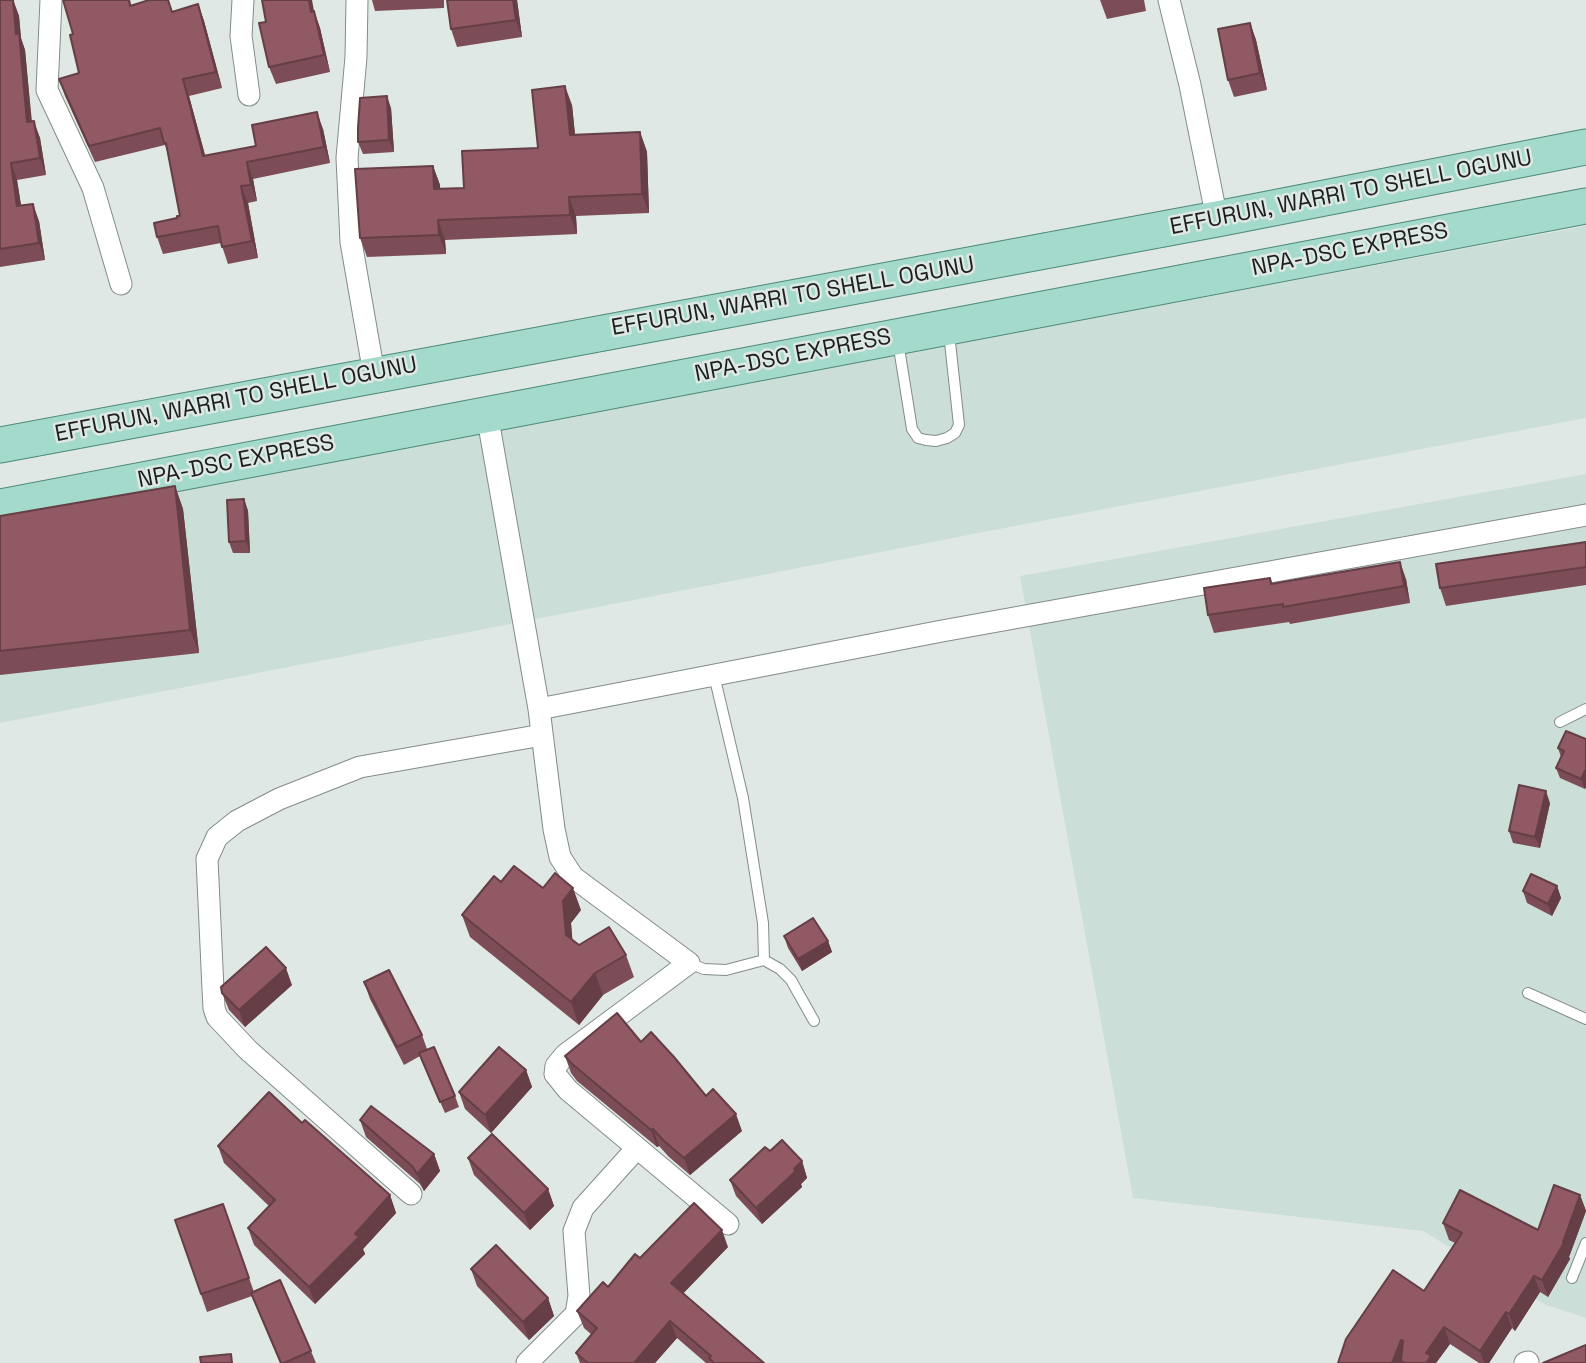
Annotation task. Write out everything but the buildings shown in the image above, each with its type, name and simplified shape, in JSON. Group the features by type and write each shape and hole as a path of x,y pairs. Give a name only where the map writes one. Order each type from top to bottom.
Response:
{"main road":[{"name":"EFFURUN, WARRI TO SHELL OGUNU","path":"0,445 1586,148"},
{"name":"NPA-DSC EXPRESS","path":"0,507 1586,205"}],"street":[{"path":"51,0 47,90 93,188 121,284"},
{"path":"243,0 241,36 249,95"},
{"path":"357,0 356,57 347,158 351,242 374,374"},
{"path":"1170,0 1217,219"},
{"path":"487,414 539,709 560,857 573,877 689,963 565,1055 556,1066 555,1074 568,1090 729,1224"},
{"path":"539,709 942,631 1586,515"},
{"path":"411,1194 248,1050 217,1017 213,998 207,859 217,837 237,821 279,799 360,767 542,735"},
{"path":"527,1363 576,1314 579,1296 574,1231 583,1209 637,1148"}],"lane":[{"path":"897,337 912,429 918,438 936,441 955,433 958,425 948,327"},
{"path":"714,675 743,799 762,923 764,960"},
{"path":"1560,722 1586,709"},
{"path":"689,963 704,968 726,970 764,960 780,969 791,980 814,1021"},
{"path":"1528,993 1586,1019"},
{"path":"1572,1278 1586,1243"}],"shaded area":[{"path":"1586,226 1586,418 0,723 0,522"},
{"path":"1586,474 1586,1318 1546,1305 1423,1231 1133,1198 1020,576"}]}
